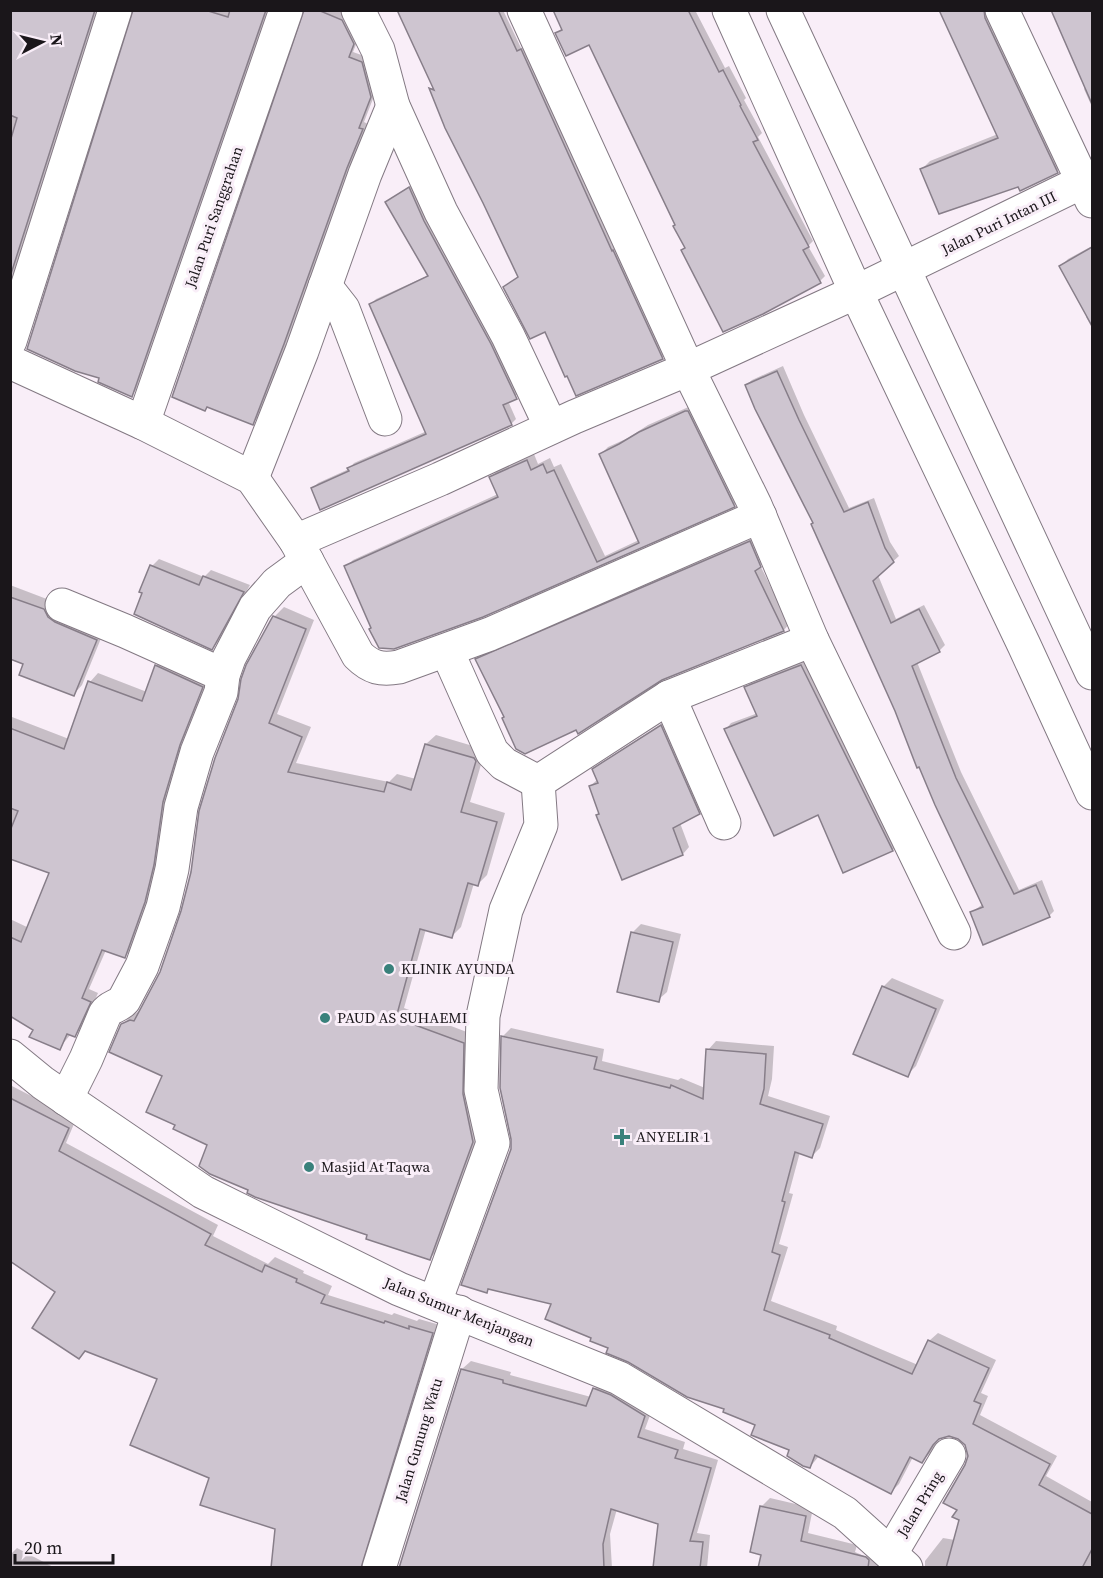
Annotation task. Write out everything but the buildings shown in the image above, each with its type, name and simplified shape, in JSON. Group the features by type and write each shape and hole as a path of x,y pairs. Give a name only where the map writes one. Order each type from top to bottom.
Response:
{"street":[{"path":"10,341 114,10"},
{"name":"Jalan Puri Sanggrahan","path":"143,423 286,10"},
{"path":"358,10 378,50 393,106 441,212 508,336 550,428"},
{"path":"524,10 688,369 760,516 812,640 954,933"},
{"path":"729,10 856,292 1092,793"},
{"path":"783,10 1092,673"},
{"path":"1002,10 1089,187"},
{"path":"252,478 365,174 393,106"},
{"name":"Jalan Puri Intan III","path":"66,1099 105,1014 108,1010 121,1005 142,966 163,907 172,869 181,807 197,752 221,692 223,675 242,630 255,608 301,551 440,479 550,428 688,369 905,268 1089,187"},
{"path":"325,286 343,309 385,419"},
{"path":"10,362 143,423 252,478 301,551 358,655 365,663 384,669 399,667 490,634 760,516"},
{"path":"62,605 223,675"},
{"path":"1024,645 1068,621"},
{"path":"447,651 492,752 504,764 538,782 669,697 812,640"},
{"path":"669,697 724,823"},
{"name":"Jalan Gunung Watu","path":"379,1568 447,1307 493,1143 481,1090 483,1016 506,910 541,825 538,782"},
{"name":"Jalan Sumur Menjangan","path":"10,1056 66,1099 203,1192 399,1289 618,1378 838,1509 899,1560"},
{"name":"Jalan Pring","path":"899,1560 949,1455"}],"place":[{"name":"KLINIK AYUNDA","path":"389,969"},
{"name":"PAUD AS SUHAEMI","path":"325,1018"},
{"name":"ANYELIR 1","path":"622,1137"},
{"name":"Masjid At Taqwa","path":"309,1167"}]}
